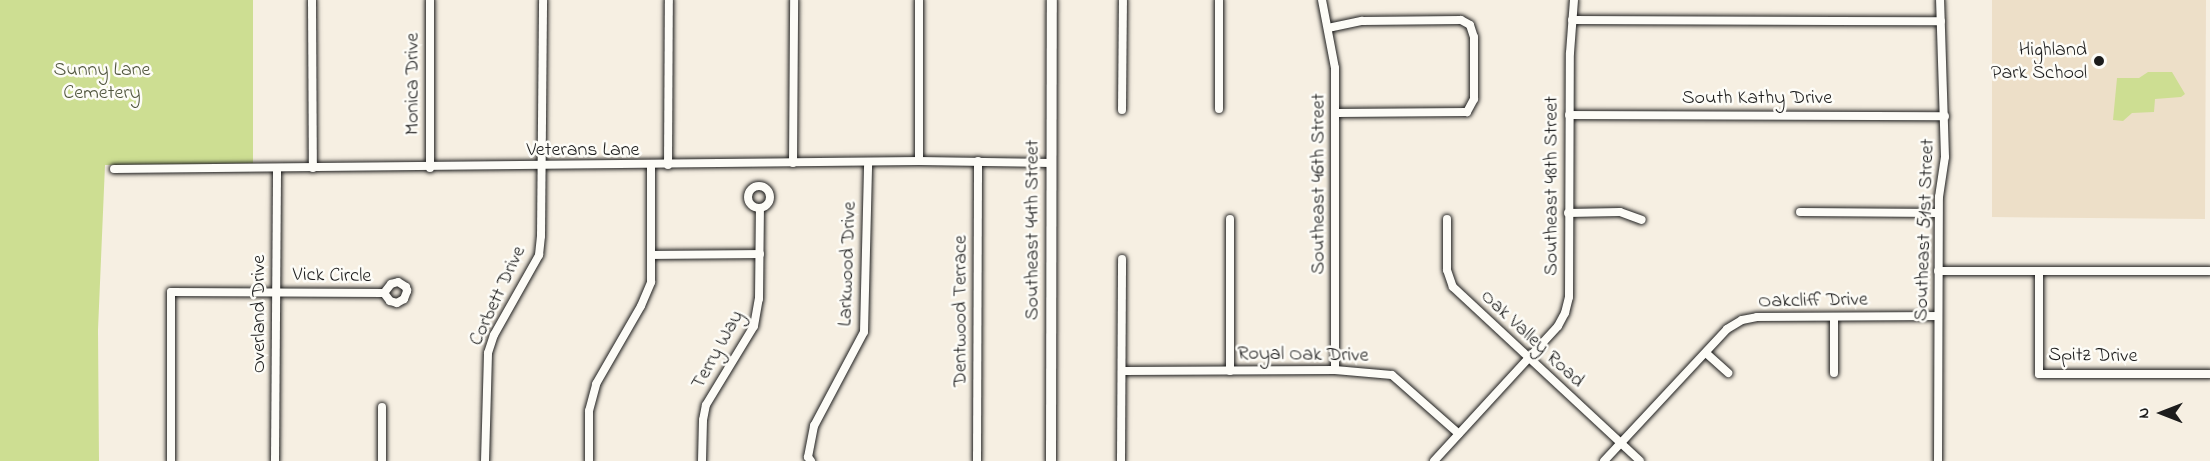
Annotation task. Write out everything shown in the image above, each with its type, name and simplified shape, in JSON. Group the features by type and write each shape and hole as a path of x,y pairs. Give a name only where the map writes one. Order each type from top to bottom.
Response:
{"main road":[{"name":"Southeast 44th Street","path":"1051,461 1052,0"}],"street":[{"path":"312,0 313,168"},
{"name":"Monica Drive","path":"430,0 430,168"},
{"name":"Corbett Drive","path":"485,461 488,353 494,335 538,255 541,236 543,0"},
{"path":"668,165 669,0"},
{"path":"792,163 794,0"},
{"path":"919,0 920,162"},
{"path":"1122,110 1123,0"},
{"path":"1219,0 1219,109"},
{"name":"Southeast 46th Street","path":"1322,0 1335,68 1335,370"},
{"name":"Southeast 48th Street","path":"1434,461 1558,326 1567,306 1569,115 1574,0"},
{"name":"Southeast 51st Street","path":"1938,461 1938,213 1939,187 1946,157 1940,0"},
{"path":"1572,20 1941,21"},
{"path":"1328,28 1362,21 1466,22 1474,37 1474,99 1467,112 1336,113"},
{"name":"South Kathy Drive","path":"1569,115 1945,116"},
{"name":"Veterans Lane","path":"114,169 920,162 1052,163"},
{"name":"Dentwood Terrace","path":"977,461 978,162"},
{"name":"Larkwood Drive","path":"811,461 808,457 814,426 864,332 868,163"},
{"path":"589,461 591,398 596,384 641,306 651,282 651,166"},
{"name":"Overland Drive","path":"275,461 276,168"},
{"name":"Terry Way","path":"702,461 703,420 706,405 754,326 759,299 760,209"},
{"path":"1568,213 1620,212 1642,220"},
{"path":"1800,212 1938,213"},
{"path":"1230,219 1230,371"},
{"name":"Oak Valley Road","path":"1447,219 1447,270 1453,287 1641,461"},
{"path":"651,255 760,254"},
{"path":"1121,461 1124,370 1122,259"},
{"path":"1938,271 2210,271"},
{"name":"Spitz Drive","path":"2039,271 2039,374 2210,374"},
{"name":"Vick Circle","path":"171,461 171,292 384,293"},
{"name":"Oakcliff Drive","path":"1604,461 1727,329 1749,318 1938,316"},
{"path":"1834,317 1834,374"},
{"path":"1706,352 1728,374"},
{"name":"Royal Oak Drive","path":"1124,370 1335,370 1392,375 1459,434"},
{"path":"382,407 382,461"}],"shaded area":[{"name":"Highland Park School","path":"1992,0 2206,0 2205,219 1992,217"}],"green space":[{"name":"Sunny Lane Cemetery","path":"0,0 253,0 253,163 105,165 98,330 99,461 0,461"},
{"path":"2148,72 2172,72 2185,94 2181,97 2155,99 2154,112 2132,113 2123,121 2113,120 2117,78 2139,78"}],"place":[{"name":"Highland Park School","path":"2099,61"}]}
